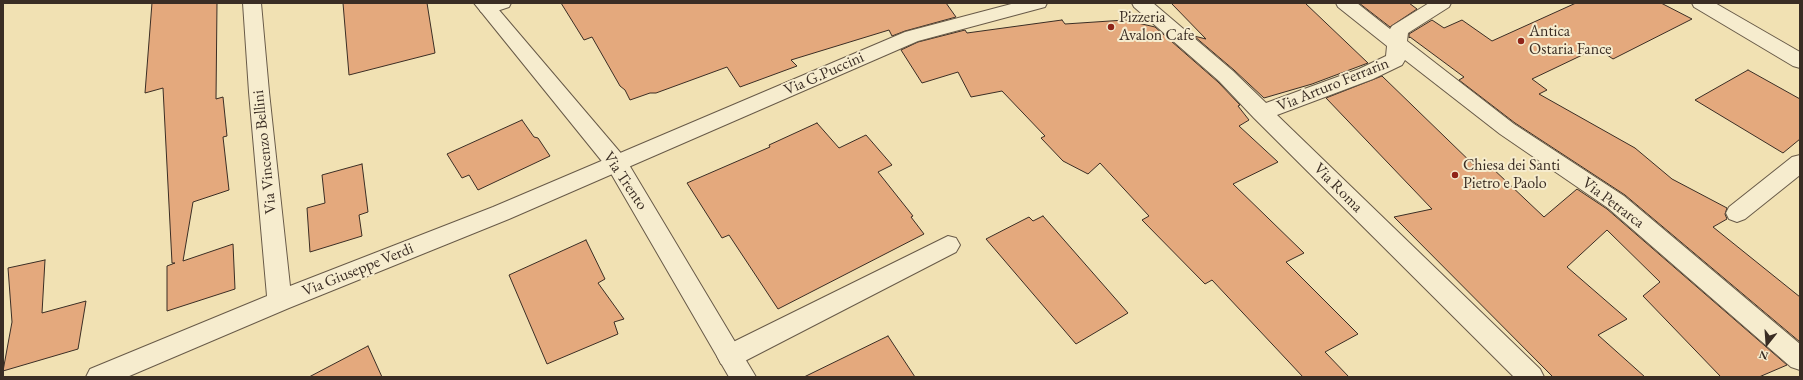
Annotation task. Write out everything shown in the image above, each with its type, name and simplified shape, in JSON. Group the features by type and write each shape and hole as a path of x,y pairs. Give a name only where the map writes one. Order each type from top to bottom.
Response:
{"street":[{"name":"Via Vincenzo Bellini","path":"252,3 259,92 280,301"},
{"name":"Via G.Puccini","path":"617,164 912,36 1038,3"},
{"name":"Via Roma","path":"1142,3 1226,76 1261,113 1531,377"},
{"name":"Via Petrarca","path":"1345,3 1507,130 1616,202 1800,359"},
{"name":"Via Arturo Ferrarin","path":"1261,113 1366,74 1395,60 1399,30 1442,3"},
{"path":"1701,3 1800,61"},
{"name":"Via Trento","path":"491,5 617,164 743,377"},
{"path":"1737,213 1800,163"},
{"name":"Via Giuseppe Verdi","path":"99,377 280,301 501,214 617,164"},
{"path":"730,356 948,245"}],"building":[{"path":"152,3 217,3 216,99 223,97 227,136 223,137 229,190 193,202 183,261 233,244 235,289 167,311 167,266 175,263 172,263 163,88 145,93"},
{"path":"343,3 427,3 435,53 349,75"},
{"path":"561,3 946,3 956,17 892,36 889,30 791,60 797,66 740,87 727,67 656,93 650,93 630,100 625,90 620,86 592,37 584,40"},
{"path":"1171,3 1305,3 1368,63 1312,84 1264,98 1194,36 1206,39"},
{"path":"1359,3 1409,3 1417,9 1390,27"},
{"path":"1576,3 1661,3 1692,19 1613,59 1597,48 1532,79 1547,90 1539,94 1635,148 1672,179 1727,208 1725,214 1727,219 1713,227 1800,297 1800,342 1625,195 1515,123 1459,80 1464,77 1410,37 1409,38 1409,34 1432,20 1444,28 1462,20 1492,41"},
{"path":"1062,20 1065,24 1125,20 1155,27 1218,82 1240,105 1238,106 1249,120 1239,126 1278,162 1233,184 1304,253 1286,262 1358,334 1325,352 1349,377 1303,377 1212,280 1205,284 1142,220 1149,216 1100,163 1088,174 1063,161 1041,138 1045,136 1002,91 971,97 958,72 922,83 901,50 918,42 965,30 967,33"},
{"path":"1748,70 1800,99 1800,139 1783,153 1695,100"},
{"path":"1382,76 1479,170 1490,166 1544,217 1577,189 1607,209 1787,365 1759,377 1721,377 1643,296 1660,282 1607,230 1567,267 1627,319 1598,335 1645,377 1553,377 1394,217 1432,209 1326,98"},
{"path":"522,120 534,137 538,138 550,156 478,190 469,175 462,178 447,154"},
{"path":"817,123 839,148 866,135 892,165 878,172 913,216 911,217 924,234 778,309 729,235 722,238 687,183 770,147 769,145"},
{"path":"362,164 368,212 359,215 362,236 310,252 307,208 325,203 322,175"},
{"path":"1043,216 1128,313 1076,344 986,239 1029,217 1033,221"},
{"path":"586,240 605,279 598,283 624,319 614,322 618,334 547,364 509,275"},
{"path":"45,260 42,313 86,301 78,349 3,371 12,322 8,268"},
{"path":"888,336 915,377 804,377"},
{"path":"368,346 382,377 309,377"}],"place":[{"name":"Pizzeria Avalon Cafe","path":"1111,27"},
{"name":"Antica Ostaria Fance","path":"1521,41"},
{"name":"Chiesa dei Santi Pietro e Paolo","path":"1455,175"}]}
